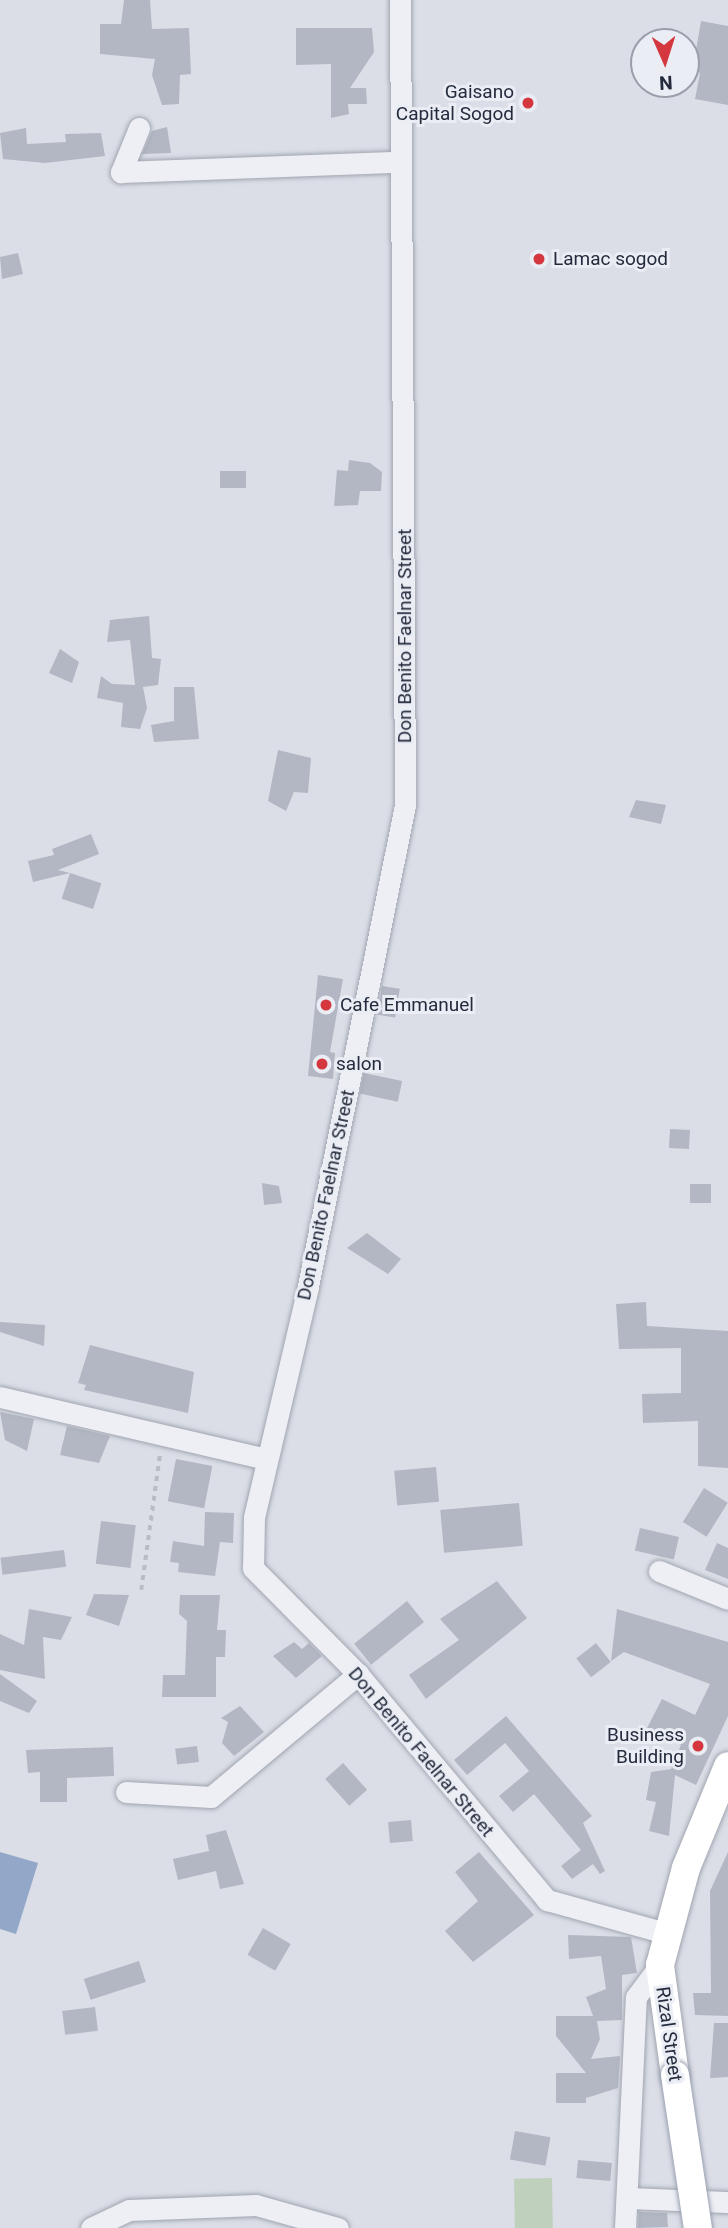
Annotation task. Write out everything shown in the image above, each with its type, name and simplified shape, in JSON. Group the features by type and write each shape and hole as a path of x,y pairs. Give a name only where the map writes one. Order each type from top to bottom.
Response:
{"main road":[{"name":"Rizal Street","path":"698,2228 660,1965 686,1868 720,1808 728,1766"}],"street":[{"name":"Don Benito Faelnar Street","path":"400,0 405,805 254,1517 253,1568 358,1674 547,1900 669,1934"},
{"path":"139,128 121,172 399,162"},
{"path":"0,1397 267,1460"},
{"path":"659,1570 728,1598"},
{"path":"125,1792 211,1797 358,1674"},
{"path":"625,2228 636,1997 660,1965"},
{"path":"627,2197 728,2202"},
{"path":"91,2228 129,2210 256,2205 338,2228"}],"path":[{"path":"141,1590 162,1436"}],"green space":[{"path":"552,2178 553,2228 515,2228 514,2179"}],"water":[{"path":"0,1852 38,1863 16,1934 0,1929"}],"building":[{"path":"124,0 150,0 152,29 189,28 191,74 180,75 179,104 162,105 152,75 155,59 100,54 100,24 121,24"},
{"path":"701,21 728,26 728,105 695,99 700,98"},
{"path":"296,28 372,28 374,52 350,88 366,88 367,104 348,104 349,114 331,118 331,64 296,65"},
{"path":"167,127 171,153 142,154 152,131"},
{"path":"26,128 27,144 66,142 65,134 101,133 105,156 45,163 3,159 0,133"},
{"path":"18,253 23,274 2,279 0,257"},
{"path":"349,460 370,463 382,472 381,491 360,491 358,505 334,506 337,470 348,471"},
{"path":"220,471 246,471 246,488 220,488"},
{"path":"149,616 152,658 161,659 158,685 143,687 147,708 140,729 121,727 123,703 97,698 101,676 112,684 135,685 130,640 107,642 110,620"},
{"path":"60,649 79,662 72,683 49,673"},
{"path":"174,687 194,687 199,739 154,742 151,725 174,721"},
{"path":"278,750 311,758 308,793 294,792 286,811 268,801"},
{"path":"636,800 666,805 661,824 629,817"},
{"path":"91,834 99,854 58,870 70,873 33,882 28,861 54,855 52,849"},
{"path":"70,873 101,883 93,909 62,899"},
{"path":"318,975 343,979 330,1052 335,1053 333,1079 308,1076"},
{"path":"382,986 400,989 395,1017 377,1015"},
{"path":"364,1073 402,1081 398,1102 360,1094"},
{"path":"670,1129 690,1130 689,1149 669,1148"},
{"path":"262,1183 279,1186 282,1203 264,1205"},
{"path":"690,1184 711,1184 711,1203 690,1203"},
{"path":"367,1233 401,1259 388,1274 347,1248"},
{"path":"646,1302 647,1326 728,1331 728,1468 698,1466 698,1421 643,1423 642,1394 681,1393 681,1348 619,1349 616,1304"},
{"path":"0,1322 45,1325 44,1346 0,1332"},
{"path":"90,1345 194,1372 188,1413 84,1390 86,1385 78,1383"},
{"path":"0,1412 34,1419 27,1451 5,1440"},
{"path":"67,1426 110,1436 99,1463 60,1455"},
{"path":"176,1459 212,1466 204,1508 168,1501"},
{"path":"436,1467 439,1502 397,1506 394,1471"},
{"path":"704,1488 728,1503 707,1537 683,1522"},
{"path":"519,1503 523,1546 444,1553 440,1510"},
{"path":"205,1512 234,1513 233,1543 220,1542 215,1576 178,1572 179,1563 170,1562 173,1541 204,1546"},
{"path":"101,1521 136,1525 130,1568 96,1564"},
{"path":"640,1528 679,1537 674,1559 635,1550"},
{"path":"717,1543 728,1548 728,1579 705,1570"},
{"path":"64,1550 66,1567 3,1575 0,1558"},
{"path":"497,1581 527,1618 426,1699 409,1675 459,1640 440,1619"},
{"path":"94,1594 129,1595 119,1626 86,1615"},
{"path":"180,1595 220,1595 217,1630 226,1630 225,1657 216,1657 216,1697 162,1697 163,1675 185,1675 187,1621 179,1614"},
{"path":"407,1601 424,1622 371,1665 354,1644"},
{"path":"29,1609 72,1617 61,1640 43,1637 45,1679 0,1670 0,1634 24,1645"},
{"path":"617,1609 728,1642 728,1716 696,1785 675,1775 669,1836 649,1831 656,1802 646,1800 651,1772 671,1769 681,1745 647,1728 662,1699 695,1715 710,1684 624,1652 611,1661"},
{"path":"294,1642 302,1649 309,1643 322,1656 296,1678 273,1656"},
{"path":"596,1643 611,1662 591,1677 576,1658"},
{"path":"0,1674 37,1701 29,1713 0,1701"},
{"path":"240,1706 264,1732 234,1756 222,1743 228,1722 221,1718"},
{"path":"506,1716 592,1816 583,1823 605,1871 600,1874 593,1864 572,1879 561,1866 581,1850 534,1794 513,1812 499,1796 529,1771 505,1743 467,1775 454,1760"},
{"path":"197,1746 199,1762 177,1765 175,1749"},
{"path":"113,1747 114,1776 67,1778 67,1802 40,1802 40,1772 28,1773 26,1750"},
{"path":"343,1763 367,1790 349,1806 325,1779"},
{"path":"411,1820 413,1841 390,1843 388,1822"},
{"path":"226,1830 244,1884 220,1889 216,1871 178,1880 173,1859 209,1851 206,1835"},
{"path":"479,1852 534,1915 473,1962 445,1931 478,1901 455,1872"},
{"path":"728,1852 728,2016 695,2015 693,1993 711,1993 710,1891"},
{"path":"263,1928 291,1944 275,1971 248,1955"},
{"path":"568,1935 631,1937 637,1973 622,1975 622,2020 597,2021 600,2039 591,2059 620,2056 618,2088 586,2098 586,2103 556,2103 556,2073 586,2073 556,2036 556,2016 593,2016 586,1997 606,1989 601,1956 569,1959"},
{"path":"139,1961 146,1982 91,2000 84,1979"},
{"path":"95,2007 98,2031 65,2035 62,2011"},
{"path":"714,2023 728,2023 728,2077 710,2078"},
{"path":"515,2131 550,2137 545,2166 510,2160"},
{"path":"578,2160 612,2163 610,2181 576,2178"},
{"path":"639,2212 667,2213 668,2227 638,2228"}],"place":[{"name":"Gaisano Capital Sogod","path":"528,103"},
{"name":"Lamac sogod","path":"539,259"},
{"name":"Cafe Emmanuel","path":"326,1005"},
{"name":"salon","path":"322,1064"},
{"name":"Business Building","path":"698,1746"}]}
